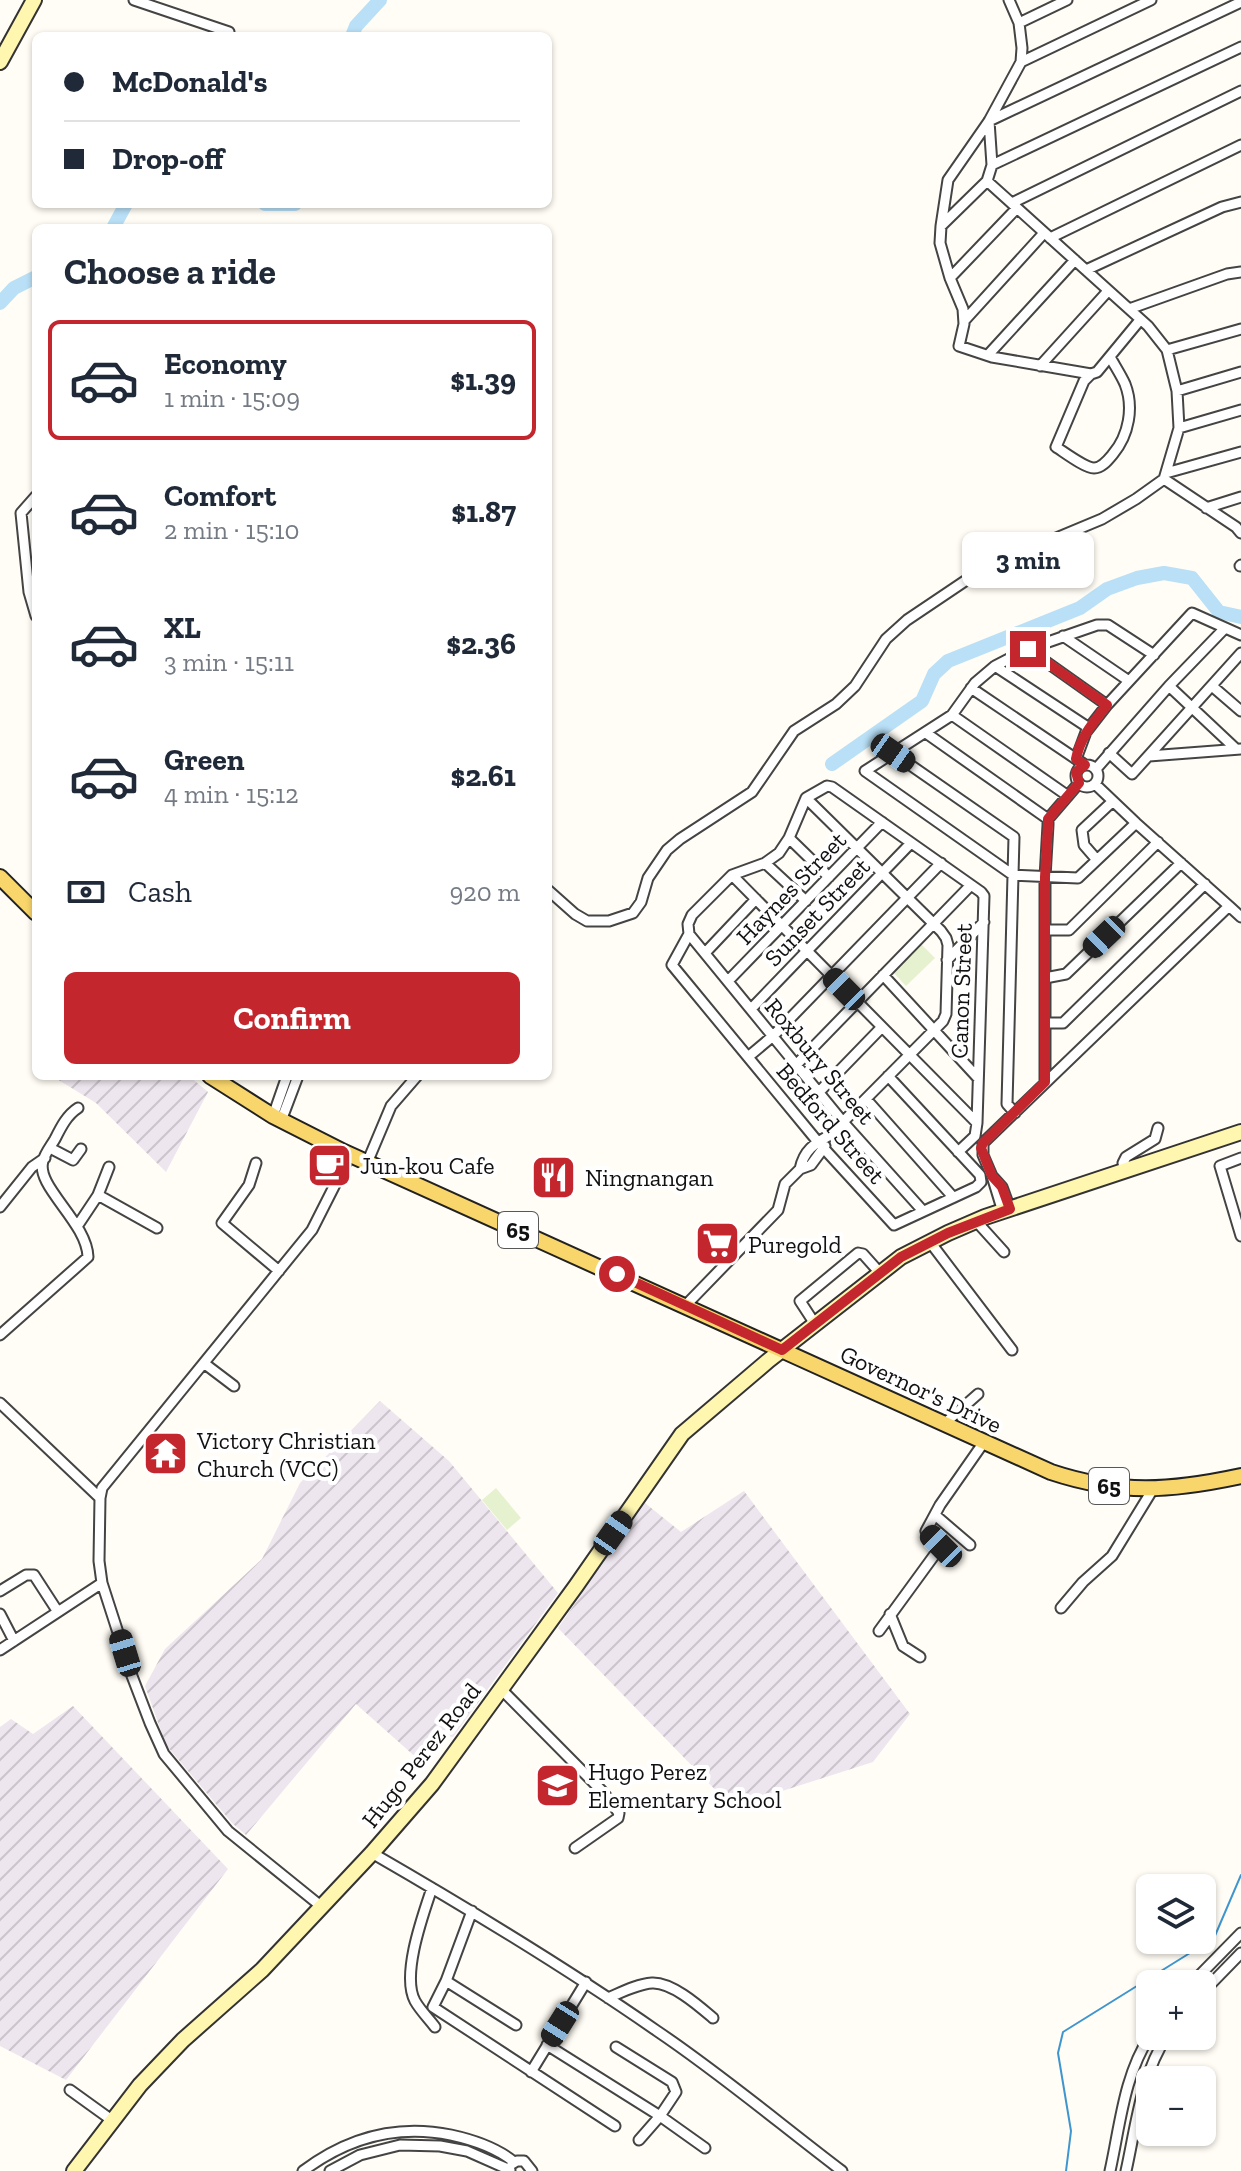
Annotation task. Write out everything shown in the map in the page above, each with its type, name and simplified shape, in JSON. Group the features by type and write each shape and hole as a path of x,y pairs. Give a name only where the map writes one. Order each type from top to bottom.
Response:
{"main road":[{"path":"0,877 32,909"},
{"name":"Governor's Drive","path":"216,1080 277,1119 350,1155 1033,1465 1070,1479 1107,1486 1153,1489 1187,1487 1241,1476"}],"street":[{"path":"0,62 34,0"},
{"path":"134,0 229,32"},
{"path":"1009,0 1019,23 1021,62 989,121 948,180 941,226 940,243 963,309 959,346 988,355 1091,374"},
{"path":"1019,23 1067,0"},
{"path":"1021,62 1151,0"},
{"path":"989,121 1241,2"},
{"path":"992,165 1241,47"},
{"path":"950,278 1014,205 1241,91"},
{"path":"941,226 987,181 992,165 989,121"},
{"path":"964,321 1047,235 1241,145"},
{"path":"987,181 1129,309 1167,350 1177,391 1179,428 1165,476"},
{"path":"1086,270 1222,207 1241,202"},
{"path":"988,355 1075,260"},
{"path":"1129,309 1227,274 1241,272"},
{"path":"1040,366 1108,291"},
{"path":"1110,357 1125,384 1130,402 1129,420 1120,445 1105,463 1090,468 1056,447 1084,381 1097,372 1140,320"},
{"path":"1167,350 1241,329"},
{"path":"1177,391 1241,372"},
{"path":"1179,428 1241,410"},
{"path":"552,894 587,921 609,921 633,913 639,906 648,878 667,850 752,792 794,731 836,704 855,686 886,639 907,620 965,581 1013,556 1102,519 1136,499 1165,476 1241,452"},
{"path":"1165,476 1241,533"},
{"path":"1206,508 1241,497"},
{"path":"32,501 21,513 32,607"},
{"path":"27,565 32,559"},
{"path":"1079,783 1076,772 1080,762 1078,751 1089,728 1192,613 1241,635"},
{"path":"1136,823 1078,878 1013,875 865,771 952,715 971,688 995,666 1028,649 1097,625 1108,625 1154,655"},
{"path":"1096,769 1225,628"},
{"path":"1063,636 1129,681"},
{"path":"1028,649 1107,705"},
{"path":"1109,753 1132,774 1241,653"},
{"path":"1232,663 1241,671"},
{"path":"995,666 1089,728"},
{"path":"1169,686 1239,749"},
{"path":"1212,686 1241,711"},
{"path":"971,688 1080,762 1096,769 1098,778 1095,784 1088,787 1079,783"},
{"path":"952,715 1068,796"},
{"path":"926,733 1048,819"},
{"path":"1149,756 1239,749"},
{"path":"893,753 1014,837 1007,1104 1015,1113"},
{"path":"1045,1082 1048,819 1079,783"},
{"path":"1095,784 1241,917"},
{"path":"689,934 688,924 692,915 732,875 765,863 779,853 806,798 829,785 971,885 796,1065"},
{"path":"685,1306 778,1210 785,1184 800,1169 811,1165 821,1145 943,1021 946,1014 946,938 806,798"},
{"path":"1097,860 1084,845 1082,830 1113,801"},
{"name":"Haynes Street","path":"728,981 882,822"},
{"path":"789,838 829,877"},
{"path":"1045,930 1069,930 1158,842"},
{"name":"Sunset Street","path":"751,1009 911,843"},
{"path":"765,863 806,901"},
{"path":"748,1057 773,1036 941,863"},
{"path":"1045,978 1066,974 1181,863"},
{"path":"732,875 977,1123 975,1136 958,1152 888,1076"},
{"path":"1045,1023 1063,1023 1205,884"},
{"name":"Canon Street","path":"971,885 984,896 977,1123"},
{"path":"705,953 756,899"},
{"path":"1006,1210 981,1148 983,1143 1229,906"},
{"path":"947,960 984,922"},
{"name":"Roxbury Street","path":"689,934 843,1122 923,1211"},
{"name":"Bedford Street","path":"689,934 672,965 821,1145 894,1225 979,1185 980,1175 958,1152"},
{"path":"883,975 978,1078"},
{"path":"819,1092 882,1027"},
{"path":"277,1119 286,1080"},
{"path":"277,1119 296,1080"},
{"path":"373,1165 391,1106 414,1080"},
{"path":"866,1099 953,1197"},
{"path":"0,1335 86,1261 88,1253 78,1225 47,1185 42,1170 65,1121 78,1108"},
{"path":"1126,1170 1123,1163 1126,1157 1155,1139 1158,1128"},
{"name":"Hugo Perez Road","path":"74,2171 140,2085 183,2040 262,1970 432,1784 682,1434 782,1350 901,1257 976,1221 1241,1132"},
{"path":"50,1148 72,1160 81,1149"},
{"path":"322,1907 228,1831 164,1754 132,1676 102,1583 99,1561 100,1498 102,1488 312,1230 350,1155"},
{"path":"0,1207 32,1167 45,1158"},
{"path":"1241,1158 1220,1166 1241,1236"},
{"path":"256,1163 249,1185 222,1223 279,1271"},
{"path":"78,1225 98,1195 109,1167"},
{"path":"98,1195 157,1228"},
{"path":"976,1221 1004,1252"},
{"path":"930,1242 1012,1350"},
{"path":"815,1324 800,1301 858,1253 868,1258 880,1273"},
{"path":"205,1364 234,1386"},
{"path":"944,1424 978,1394"},
{"path":"0,1403 100,1498"},
{"path":"879,1631 941,1546 926,1531 984,1442"},
{"path":"1061,1608 1083,1582 1112,1556 1153,1489"},
{"path":"935,1515 970,1545"},
{"path":"0,1591 26,1575 34,1575 58,1612"},
{"path":"0,1650 102,1583"},
{"path":"0,1614 14,1641"},
{"path":"890,1614 903,1646 920,1657"},
{"path":"501,1689 602,1791 619,1813 618,1818 575,1848"},
{"path":"372,1853 586,1982 685,2050 842,2171"},
{"path":"432,1888 419,1927 411,1967 413,1999 435,2027"},
{"path":"472,1911 433,2007 615,2126"},
{"path":"1205,1970 1241,1933"},
{"path":"1216,1979 1241,1953"},
{"path":"446,1981 516,2025"},
{"path":"531,2072 586,1982"},
{"path":"608,1998 627,1989 653,1983 668,1987 697,2004 713,2018"},
{"path":"547,2045 705,2148"},
{"path":"616,2047 672,2082 676,2092 639,2140"},
{"path":"1110,2171 1130,2081 1141,2050"},
{"path":"1126,2171 1150,2070 1158,2050"},
{"path":"70,2090 113,2121"},
{"path":"303,2171 318,2159 357,2140 399,2131 429,2131 471,2140 494,2149 511,2168"},
{"path":"330,2171 360,2155 400,2145 440,2146 467,2151 511,2168 524,2161 531,2171"}],"shaded area":[{"path":"59,1080 194,1080 208,1092 166,1172 96,1103"},
{"path":"380,1401 449,1461 558,1593 453,1737 446,1736 440,1743 437,1741 420,1761 356,1704 246,1835 232,1823 166,1745 145,1686 165,1649 262,1559 300,1483"},
{"path":"744,1491 910,1714 873,1762 732,1807 558,1628 645,1503 681,1532"},
{"path":"73,1706 228,1869 66,2080 0,2046 0,1727 11,1719 33,1734"}],"green space":[{"path":"920,943 935,958 906,986 892,971"},
{"path":"496,1488 521,1518 507,1530 482,1500"}],"waterway":[{"path":"354,32 380,0"},
{"path":"115,224 124,208"},
{"path":"0,303 14,288 32,279"},
{"path":"832,764 922,701 934,674 948,661 1080,608 1107,589 1137,578 1164,573 1192,578 1219,612 1241,617"},
{"path":"1066,2171 1071,2131 1058,2053 1063,2032 1214,1938 1241,1875"}],"place":[{"name":"Jun-kou Cafe","path":"329,1165"},
{"name":"Ningnangan","path":"554,1177"},
{"name":"Puregold","path":"717,1244"},
{"name":"Victory Christian Church (VCC)","path":"166,1454"},
{"name":"Hugo Perez Elementary School","path":"557,1785"}],"route":[{"path":"617,1274 782,1350 901,1257 948,1233 1010,1209 981,1148 1045,1082 1048,819 1079,783 1076,772 1085,765 1076,759 1078,751 1086,732 1107,705 1028,649"}]}
